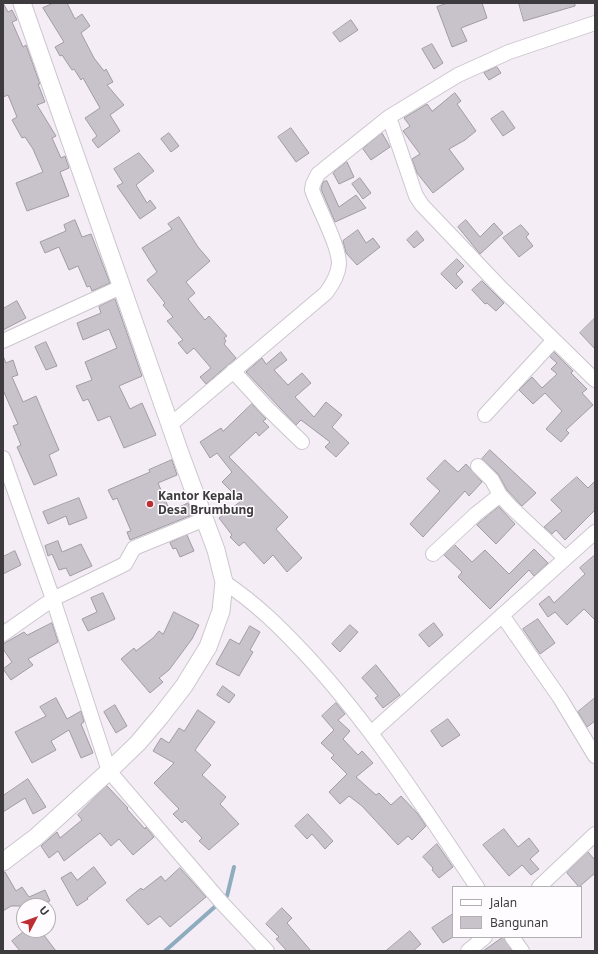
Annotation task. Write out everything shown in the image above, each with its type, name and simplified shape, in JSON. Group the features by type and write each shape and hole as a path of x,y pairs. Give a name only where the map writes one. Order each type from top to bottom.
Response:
{"street":[{"path":"3,862 36,836 138,743 184,686 208,647 221,611 224,582 216,550 121,287 22,3"},
{"path":"170,425 326,293 332,284 339,265 335,248 312,190 318,174 390,117 458,76 496,58 564,32 595,23"},
{"path":"390,117 416,196 422,206 500,287 595,380"},
{"path":"3,341 121,287"},
{"path":"485,415 554,340"},
{"path":"233,371 266,407 302,442"},
{"path":"3,458 53,599 109,771 220,901 267,951"},
{"path":"478,466 492,480 500,495 566,558"},
{"path":"433,554 476,514 500,495"},
{"path":"3,634 53,599 125,564 134,548 204,519"},
{"path":"371,733 595,532"},
{"path":"224,582 248,599 273,620 324,675 371,733 476,886"},
{"path":"502,615 560,698 595,756"},
{"path":"541,886 595,834"},
{"path":"468,951 484,938"},
{"path":"513,938 522,951"}],"building":[{"path":"3,3 8,12 12,10 17,20 12,22 23,47 26,45 45,102 37,105 56,136 52,138 61,158 65,156 69,168 60,172 69,196 27,211 16,183 43,172 33,149 25,137 22,138 12,120 17,117 8,95 3,97"},
{"path":"54,3 67,3 75,19 82,14 90,26 81,33 94,58 104,71 106,69 113,82 107,85 124,105 110,115 120,131 98,148 92,140 97,136 85,118 100,108 83,78 81,80 62,55 60,56 55,47 64,42 43,8"},
{"path":"448,3 482,3 487,18 461,28 467,41 452,47 437,7"},
{"path":"519,3 575,3 575,6 524,21"},
{"path":"351,20 358,30 340,42 333,33"},
{"path":"432,44 443,63 434,69 422,49"},
{"path":"497,67 501,73 489,80 484,73"},
{"path":"455,93 461,101 457,104 476,131 465,140 449,149 464,169 433,193 417,173 412,159 420,154 403,131 410,126 404,118 427,104 432,111"},
{"path":"503,111 515,128 503,136 491,119"},
{"path":"291,128 309,153 296,162 278,137"},
{"path":"169,133 179,146 171,152 161,139"},
{"path":"382,133 390,147 371,160 363,149"},
{"path":"139,153 154,171 136,185 147,203 150,200 156,208 140,219 117,186 123,183 114,169"},
{"path":"347,162 354,177 339,184 333,173"},
{"path":"360,178 371,193 363,199 352,184"},
{"path":"327,181 339,207 356,195 366,208 335,222 321,189 323,182"},
{"path":"179,217 198,247 210,261 186,282 195,293 188,299 205,320 209,316 227,336 224,338 226,341 224,344 236,358 206,384 200,377 211,368 194,348 187,354 178,343 183,340 167,321 173,317 163,305 165,303 147,280 157,272 142,248 172,229 168,224"},
{"path":"75,220 82,237 91,234 110,283 92,291 90,286 87,287 78,266 69,270 59,247 45,253 40,242 66,231 64,225"},
{"path":"466,220 480,237 494,223 503,233 480,254 458,227"},
{"path":"521,225 529,234 526,237 533,246 519,257 503,238"},
{"path":"358,230 366,243 373,238 380,247 357,265 346,253 343,241"},
{"path":"417,231 424,240 414,248 407,240"},
{"path":"457,259 464,266 456,274 463,282 456,289 441,274"},
{"path":"482,281 504,303 496,311 487,303 485,304 472,290"},
{"path":"115,299 142,376 119,386 130,409 142,403 156,435 124,448 110,416 98,421 88,399 83,401 76,386 92,380 85,362 117,348 109,329 83,340 77,323 101,313 99,307"},
{"path":"17,301 26,318 3,330 3,309"},
{"path":"595,318 595,349 580,333"},
{"path":"46,342 57,366 46,370 35,347"},
{"path":"281,352 287,360 274,370 288,385 302,373 311,383 295,397 314,417 326,402 342,415 332,427 349,443 336,457 325,447 330,442 301,420 296,425 246,372 262,358 266,364"},
{"path":"554,352 573,371 571,373 587,389 582,393 593,405 566,430 569,433 561,442 546,429 562,411 545,393 533,404 519,390 532,377 542,388 557,374 551,369 557,363 550,357"},
{"path":"3,356 6,363 13,360 18,375 12,377 23,402 36,396 59,450 49,455 57,475 34,485 17,447 21,445 13,426 18,424 3,390"},
{"path":"252,404 266,419 263,421 269,427 259,436 256,432 229,457 288,517 276,529 302,558 287,572 273,555 264,564 244,542 239,546 230,537 232,535 219,518 241,501 222,482 232,472 217,453 210,458 200,442 221,428 223,431"},
{"path":"490,450 536,493 522,506 507,490 498,474 482,459"},
{"path":"172,460 177,475 158,483 170,511 188,503 192,515 130,540 127,532 131,531 117,498 113,500 108,490 150,472 149,470"},
{"path":"445,460 458,472 466,464 482,482 469,496 465,491 423,537 410,524 440,491 427,479"},
{"path":"577,477 588,488 595,481 595,510 565,540 556,530 552,534 544,527 562,511 551,500"},
{"path":"79,498 87,518 69,525 66,516 48,524 43,512"},
{"path":"499,507 515,524 496,544 477,525"},
{"path":"187,535 194,551 180,557 176,548 173,549 170,543"},
{"path":"58,541 62,552 81,544 92,566 70,576 66,568 59,570 52,554 48,556 45,546"},
{"path":"455,545 472,562 485,550 509,574 534,549 548,563 534,576 529,570 490,609 458,577 462,572 444,555"},
{"path":"15,551 21,565 3,574 3,557"},
{"path":"595,555 595,620 584,609 567,625 555,612 548,617 539,604 549,596 554,603 585,574 580,568"},
{"path":"103,593 115,619 88,631 82,619 97,612 91,598"},
{"path":"174,612 199,625 192,639 169,670 159,678 163,682 150,693 121,659 134,648 136,651 153,638 159,631 163,634"},
{"path":"538,619 555,643 540,654 523,629"},
{"path":"52,623 58,642 28,659 33,665 11,680 3,669 12,662 3,649 3,644 24,632 27,635"},
{"path":"434,623 443,635 429,647 419,635"},
{"path":"350,625 358,632 340,652 332,644"},
{"path":"250,626 260,632 250,650 253,652 239,676 216,664 230,639 239,644"},
{"path":"376,665 400,695 383,708 375,698 378,696 362,678"},
{"path":"223,686 235,695 229,703 217,695"},
{"path":"56,698 67,719 81,711 84,722 81,724 93,753 81,758 69,730 51,741 56,750 32,763 15,732 46,716 40,707"},
{"path":"595,698 595,721 587,727 578,712"},
{"path":"336,703 345,714 338,720 350,731 343,739 358,755 362,751 373,763 356,777 376,795 379,793 391,805 401,796 418,814 426,826 412,840 408,836 398,845 362,806 349,796 340,804 329,792 347,774 331,758 334,755 321,743 334,730 322,716"},
{"path":"115,705 127,726 116,733 104,712"},
{"path":"198,710 215,722 195,750 211,765 202,775 226,797 220,804 239,824 209,850 199,841 202,838 185,820 182,823 173,814 179,809 154,783 174,763 153,751 161,738 169,743 179,728 184,731"},
{"path":"448,719 460,735 442,747 431,731"},
{"path":"28,779 46,807 33,814 25,798 3,812 3,796"},
{"path":"107,786 154,837 133,855 119,839 111,846 100,833 64,861 58,851 49,858 41,846 57,832 60,838 82,820 78,815"},
{"path":"308,814 333,841 325,849 312,834 307,839 295,826"},
{"path":"504,829 518,847 529,838 539,851 530,859 539,869 531,875 522,865 509,876 483,845"},
{"path":"437,844 453,867 439,878 432,870 433,868 423,857"},
{"path":"588,852 595,860 595,873 580,886 578,886 567,873"},
{"path":"94,867 106,883 87,898 88,899 77,906 61,878 71,872 77,880"},
{"path":"180,868 206,897 170,927 160,916 148,925 126,900 141,888 143,890 161,876 165,881"},
{"path":"3,872 5,872 16,891 22,887 29,897 45,890 49,898 16,898 16,906 11,906 3,911"},
{"path":"282,908 292,918 287,923 311,951 287,951 276,939 279,937 266,924"},
{"path":"452,915 452,938 443,943 432,928"},
{"path":"410,931 421,944 413,951 386,951"},
{"path":"16,938 46,938 56,951 20,951 12,941"},
{"path":"502,938 505,938 512,951 483,951"}],"waterway":[{"path":"165,951 227,896 234,867"}],"place":[{"name":"Kantor Kepala Desa Brumbung","path":"150,504"}]}
